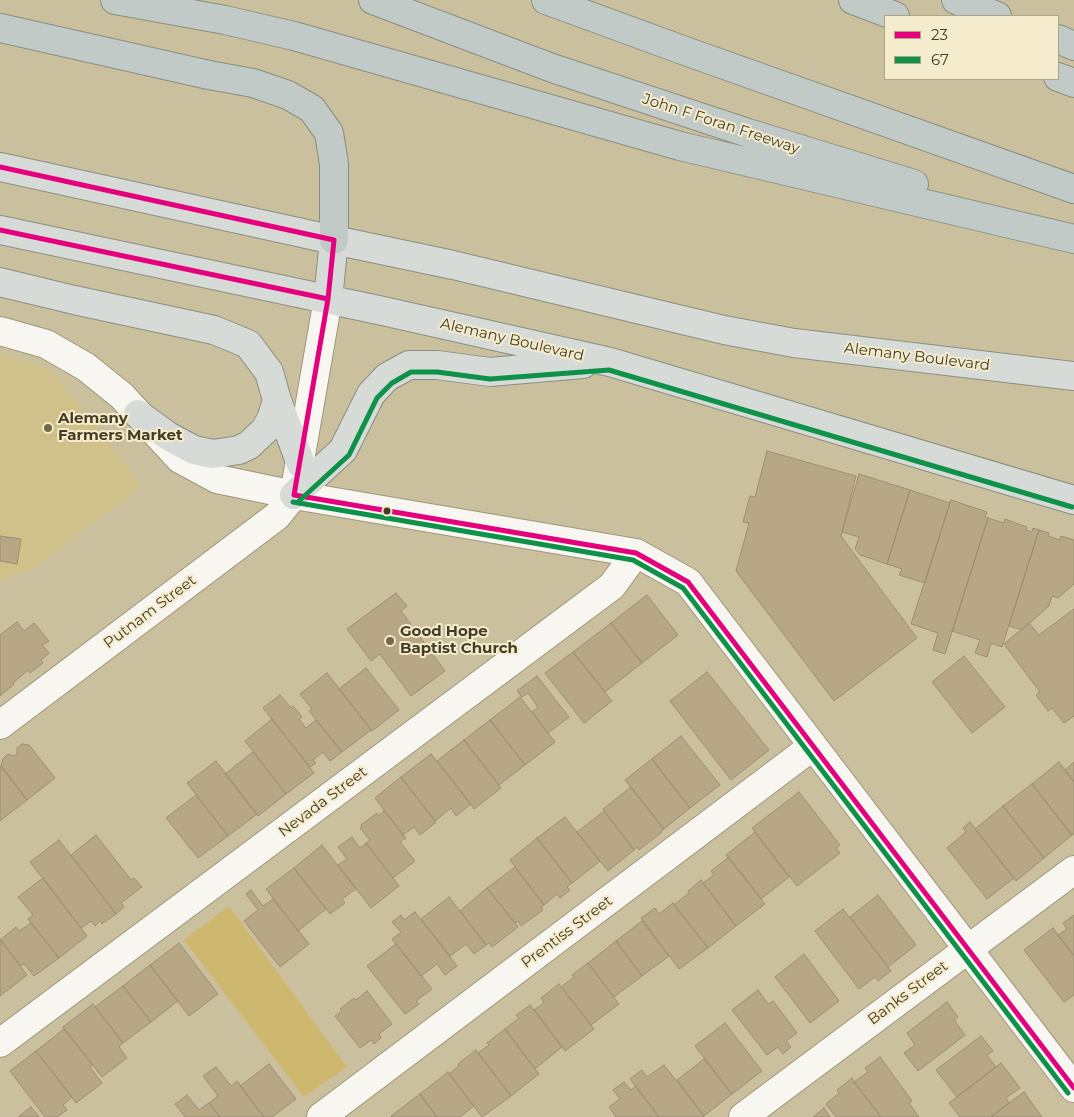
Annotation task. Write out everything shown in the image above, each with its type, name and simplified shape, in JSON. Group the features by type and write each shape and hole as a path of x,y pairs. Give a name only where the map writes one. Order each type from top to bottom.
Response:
{"highway":[{"path":"115,0 226,20 294,36 680,146 1074,239"},
{"name":"John F Foran Freeway","path":"374,0 552,68 682,112 945,194 1074,231"},
{"path":"546,0 1074,190"},
{"path":"853,0 892,15"},
{"path":"956,0 994,15"},
{"path":"0,28 209,75 254,83 288,95 312,110 328,133 334,164 334,240"},
{"path":"1059,40 1074,46"},
{"path":"1059,77 1074,83"}],"main road":[{"name":"Alemany Boulevard","path":"0,167 453,264 724,330 794,342 1074,376"},
{"name":"Alemany Boulevard","path":"0,230 328,299 610,362 1074,500"},
{"path":"328,299 334,240"},
{"path":"0,282 214,330 248,344 269,372 276,400 301,464"},
{"path":"294,495 343,450 371,394 388,377 409,365 438,365 490,372 610,362"},
{"path":"138,414 168,436 194,450 213,454 238,450 249,445 265,430 272,417 276,400"}],"street":[{"path":"294,495 301,464 328,299"},
{"path":"0,330 46,344 86,367 122,396 180,458 217,479 294,495 636,553 688,582 1074,1088"},
{"name":"Putnam Street","path":"0,725 277,516 294,495"},
{"name":"Nevada Street","path":"0,1043 612,586 636,553"},
{"name":"Prentiss Street","path":"338,1112 814,746"},
{"name":"Banks Street","path":"743,1117 1074,870"}],"shaded area":[{"name":"Alemany Farmers Market","path":"0,354 52,370 142,486 32,569 0,581"},
{"path":"229,906 347,1067 304,1097 184,940"}],"building":[{"path":"767,451 856,476 841,536 917,638 834,701 736,571 749,523 743,522 750,496 755,497"},
{"path":"859,474 910,490 887,564 860,555 855,549 859,537 842,532"},
{"path":"910,490 950,503 925,583 899,575 902,569 887,564"},
{"path":"951,500 987,512 985,517 988,518 945,654 933,650 938,633 911,624"},
{"path":"988,518 1004,523 1005,519 1027,527 1026,530 1032,532 1033,528 1039,530 1002,647 991,643 987,657 975,653 980,640 952,631"},
{"path":"1039,530 1049,533 1048,536 1060,540 1061,536 1074,540 1074,584 1058,598 1052,596 1049,606 1022,630 1009,626"},
{"path":"0,536 21,539 17,564 0,561"},
{"name":"Good Hope Baptist Church","path":"396,593 407,606 401,611 445,671 411,696 380,654 371,661 347,629"},
{"path":"647,595 678,635 642,663 611,623"},
{"path":"1074,609 1074,716 1064,723 1052,708 1048,711 1036,695 1040,692 1004,644 1029,623 1039,635"},
{"path":"17,622 24,631 34,623 49,641 42,645 49,653 41,660 43,663 30,673 28,670 0,696 0,635"},
{"path":"611,623 642,663 605,692 573,652"},
{"path":"573,652 612,701 584,723 545,673"},
{"path":"964,656 1005,707 972,733 932,682"},
{"path":"366,668 399,710 372,731 339,689"},
{"path":"707,672 769,750 731,780 670,701"},
{"path":"327,673 371,730 342,752 309,711 312,709 300,694"},
{"path":"537,676 569,717 548,733 532,712 538,707 528,693 522,697 517,691"},
{"path":"280,695 302,717 299,719 306,728 316,720 342,752 330,761 323,752 313,760 316,763 310,767 263,708"},
{"path":"520,697 555,742 525,765 490,720"},
{"path":"272,719 314,773 286,794 245,741"},
{"path":"490,720 525,765 499,785 464,740"},
{"path":"681,736 720,785 690,808 652,759"},
{"path":"464,740 501,788 474,809 437,761"},
{"path":"22,744 29,745 55,778 27,800 1,766 3,759 8,754 14,756 17,754 17,748"},
{"path":"253,752 286,794 258,816 225,774"},
{"path":"431,754 471,804 456,816 451,808 435,821 401,777"},
{"path":"652,759 690,808 664,829 625,780"},
{"path":"216,761 257,814 228,836 187,783"},
{"path":"1059,762 1074,782 1074,834 1072,835 1032,784"},
{"path":"1074,762 1074,782 1065,770"},
{"path":"0,767 27,800 0,821"},
{"path":"401,777 436,822 420,835 414,827 403,835 375,798"},
{"path":"1032,784 1072,835 1044,858 1003,806"},
{"path":"631,787 664,829 639,850 637,847 634,850 603,809"},
{"path":"799,792 840,845 836,848 840,853 797,886 752,828"},
{"path":"196,795 228,836 198,858 166,818"},
{"path":"1003,806 1044,858 1016,881 975,829"},
{"path":"384,811 406,838 400,842 415,861 393,878 366,843 370,840 360,828 362,827 361,825 377,813 378,816"},
{"path":"604,811 634,850 608,871 577,832"},
{"path":"565,817 600,861 572,883 537,838"},
{"path":"970,822 1014,878 987,899 947,848 966,832 963,828"},
{"path":"755,832 789,877 761,899 726,855"},
{"path":"96,835 131,880 134,878 142,887 121,903 124,907 116,914 71,855"},
{"path":"352,837 360,848 366,843 399,886 371,908 338,865 347,859 338,847"},
{"path":"537,838 572,883 567,887 570,890 560,898 557,894 544,905 510,860"},
{"path":"59,840 116,914 102,924 100,921 95,926 91,921 81,928 30,862"},
{"path":"322,845 356,889 342,899 345,903 330,914 294,868"},
{"path":"729,857 765,904 736,926 703,883 714,875 711,871"},
{"path":"515,867 544,905 541,907 543,910 521,926 518,921 515,923 487,888"},
{"path":"294,868 326,909 298,931 266,889"},
{"path":"43,878 87,936 59,958 28,919 33,915 18,897"},
{"path":"701,880 736,926 708,948 674,905"},
{"path":"487,888 518,927 492,947 489,943 486,945 460,911"},
{"path":"251,890 263,906 273,899 309,944 280,967 244,921 258,910 246,894"},
{"path":"878,895 916,945 888,967 850,917"},
{"path":"449,897 486,945 474,954 466,944 450,956 421,919"},
{"path":"673,903 708,948 679,969 641,918 655,908 659,914"},
{"path":"843,909 891,971 878,981 875,977 859,989 815,931"},
{"path":"415,912 457,966 445,975 437,964 421,976 392,939 401,932 392,922 401,915 404,920"},
{"path":"1074,915 1074,956 1058,935 1067,929 1063,923"},
{"path":"642,921 669,956 642,976 616,941"},
{"path":"31,923 59,958 34,976 24,964 21,966 0,940 16,927 19,931"},
{"path":"1053,928 1074,956 1074,995 1064,1002 1024,950"},
{"path":"0,939 27,975 0,996"},
{"path":"616,941 642,976 614,997 588,963"},
{"path":"179,943 218,994 189,1016 150,965"},
{"path":"396,944 432,989 416,1001 419,1004 405,1014 367,966"},
{"path":"804,954 839,1001 810,1023 775,977"},
{"path":"588,963 619,1004 591,1025 561,987 574,977 572,975"},
{"path":"150,965 178,1001 151,1022 123,986"},
{"path":"559,984 594,1029 565,1051 534,1010 544,1003 541,998"},
{"path":"123,986 151,1022 123,1043 95,1007"},
{"path":"758,990 768,1004 773,1001 797,1033 786,1041 791,1047 783,1054 778,1047 767,1055 732,1010"},
{"path":"367,991 392,1024 379,1034 381,1038 374,1044 371,1040 360,1048 335,1016 342,1011 340,1009 354,998 356,1000"},
{"path":"947,1002 958,1017 954,1020 965,1035 918,1071 904,1053 915,1045 907,1033"},
{"path":"93,1004 123,1043 119,1047 127,1058 102,1077 63,1027"},
{"path":"530,1005 562,1047 535,1069 505,1029 519,1018 516,1015"},
{"path":"725,1023 762,1071 732,1094 695,1046"},
{"path":"64,1029 93,1065 90,1067 102,1083 76,1103 36,1051"},
{"path":"505,1029 539,1074 511,1096 478,1053"},
{"path":"981,1036 993,1051 987,1055 996,1067 957,1097 936,1070"},
{"path":"476,1050 511,1096 482,1117 449,1074"},
{"path":"36,1051 72,1097 63,1105 67,1110 57,1117 45,1117 10,1071"},
{"path":"880,1057 912,1101 909,1103 919,1117 881,1117 854,1082 868,1072 865,1068"},
{"path":"704,1059 732,1094 704,1116 677,1080"},
{"path":"1001,1063 1020,1088 1006,1098 1009,1103 991,1117 960,1117 949,1103"},
{"path":"269,1064 296,1099 272,1117 264,1117 240,1086"},
{"path":"664,1065 704,1116 659,1117 630,1079 642,1070 647,1077"},
{"path":"216,1067 231,1086 237,1081 264,1117 220,1117 209,1103 218,1096 203,1076"},
{"path":"448,1072 474,1106 460,1117 437,1117 420,1094"},
{"path":"852,1078 881,1117 836,1117 826,1104 839,1093 837,1090"},
{"path":"624,1082 631,1090 636,1086 659,1117 616,1117 609,1107 620,1099 613,1090"},
{"path":"1024,1092 1042,1117 991,1117 1009,1103"},
{"path":"420,1094 437,1117 391,1116"},
{"path":"187,1095 199,1110 209,1103 220,1117 185,1117 175,1104"},
{"path":"31,1107 39,1117 18,1117"},
{"path":"824,1108 830,1117 813,1117"}],"transit line":[{"name":"23","path":"0,167 334,240 328,299 294,495"},
{"name":"23","path":"0,230 328,299"},
{"name":"67","path":"299,501 349,455 377,398 392,383 411,372 437,372 490,379 609,370 1072,507"},
{"name":"23","path":"294,495 636,553 688,582 1074,1088"},
{"name":"67","path":"293,502 633,560 683,588 1068,1093"}],"place":[{"name":"Alemany Farmers Market","path":"48,428"},
{"name":"Good Hope Baptist Church","path":"390,641"}]}
